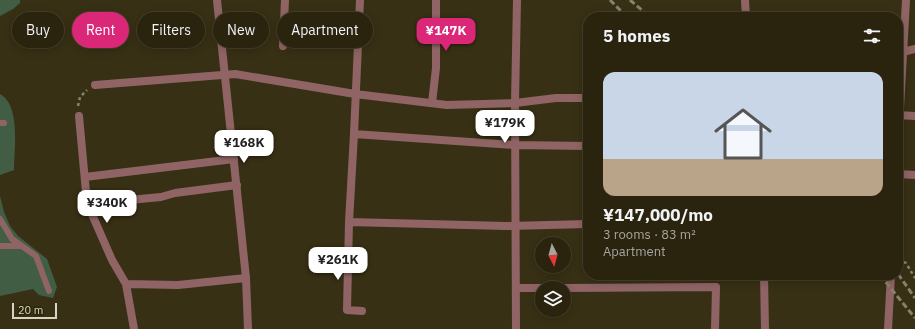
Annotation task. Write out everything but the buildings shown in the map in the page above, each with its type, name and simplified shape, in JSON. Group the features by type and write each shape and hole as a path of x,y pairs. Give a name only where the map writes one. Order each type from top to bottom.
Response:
{"street":[{"path":"217,0 246,278 248,329"},
{"path":"284,12 285,0"},
{"path":"360,0 349,222 347,310 362,311"},
{"path":"432,104 436,68 436,0"},
{"path":"516,329 515,103 517,0"},
{"path":"745,0 746,12"},
{"path":"906,0 903,52 915,49"},
{"path":"95,85 235,74 355,94 447,106 515,103 556,98 583,98"},
{"path":"903,115 915,116"},
{"path":"79,116 87,203 112,260 126,284 134,329"},
{"path":"354,134 515,146 583,146"},
{"path":"85,178 234,159"},
{"path":"903,174 915,175"},
{"path":"90,209 108,202 161,197 175,193 237,185"},
{"path":"349,222 515,226 583,224"},
{"path":"126,284 178,285 246,278"},
{"path":"764,280 765,329"},
{"path":"888,329 891,280"},
{"path":"571,288 716,287 715,329"},
{"path":"516,288 535,288"}],"lane":[{"path":"0,219 12,240 36,256 49,291"},
{"path":"0,246 20,246"}],"path":[{"path":"79,116 78,104 80,97 95,85"},
{"path":"903,262 906,263 915,278"}],"green space":[{"path":"0,0 20,0 20,3 13,9 0,16"},
{"path":"0,94 7,100 11,108 14,118 15,139 14,170 0,175"},
{"path":"0,196 4,212 10,226 18,236 47,259 57,287 53,298 39,295 33,289 0,296"}],"railway":[{"path":"610,0 622,12"},
{"path":"630,0 644,12"},
{"path":"884,280 915,318"},
{"path":"902,280 915,298"}]}
